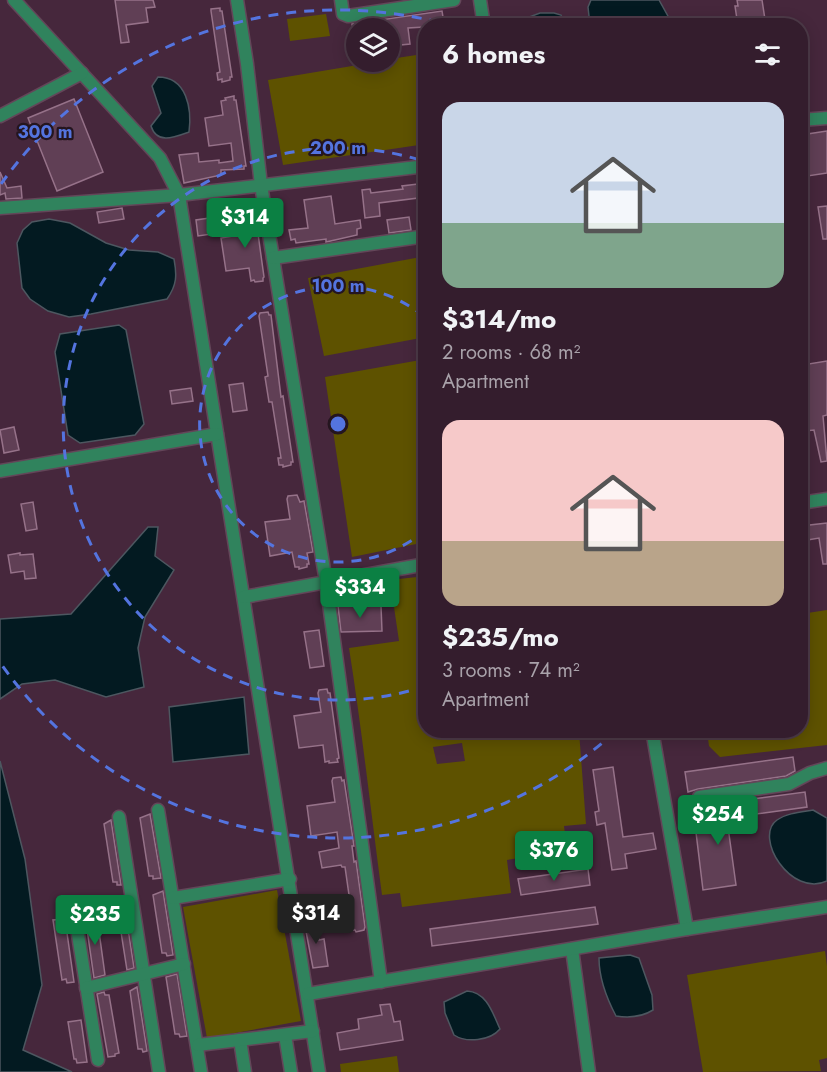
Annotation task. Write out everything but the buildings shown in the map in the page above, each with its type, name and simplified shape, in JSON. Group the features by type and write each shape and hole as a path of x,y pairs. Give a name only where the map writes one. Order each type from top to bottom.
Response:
{"street":[{"path":"14,0 160,158 179,195 319,1072"},
{"path":"237,0 261,185 326,582 381,982"},
{"path":"341,0 343,14 348,16 454,0"},
{"path":"480,0 483,18"},
{"path":"0,116 82,73"},
{"path":"808,119 827,118"},
{"path":"0,208 179,195 418,167"},
{"path":"273,258 418,237"},
{"path":"0,471 217,434"},
{"path":"808,502 827,499"},
{"path":"244,597 418,565"},
{"path":"653,738 687,929"},
{"path":"699,797 789,784 810,772 827,768"},
{"path":"158,810 201,1072"},
{"path":"119,817 159,1072"},
{"path":"173,898 290,879"},
{"path":"308,994 827,907"},
{"path":"76,922 99,1060"},
{"path":"572,949 589,1072"},
{"path":"86,988 184,964"},
{"path":"198,1045 313,1031"},
{"path":"285,1035 291,1072"},
{"path":"240,1040 245,1072"}],"shaded area":[{"path":"326,14 330,36 290,41 287,19"},
{"path":"418,55 418,145 283,165 268,80 346,67 346,72 400,72 400,57"},
{"path":"418,257 418,338 324,356 308,278"},
{"path":"418,360 418,544 352,557 325,377"},
{"path":"418,577 418,738 580,738 586,824 564,826 567,850 507,860 511,893 402,907 400,893 382,895 349,648 399,641 390,580","holes":["462,743 465,761 437,764 433,747"]},
{"path":"827,610 827,745 720,757 709,746 708,738 808,738 808,613"},
{"path":"277,890 301,1021 207,1038 183,907"},
{"path":"825,951 827,1058 819,1060 821,1071 703,1072 687,975"},
{"path":"397,1056 399,1072 341,1072 340,1064"}],"water":[{"path":"591,0 659,0 669,18 589,18 588,7"},
{"path":"540,13 554,13 561,15 562,18 527,18"},
{"path":"158,77 176,82 186,96 190,114 189,132 162,138 154,132 151,126 161,113 152,86"},
{"path":"49,219 70,223 106,243 129,250 158,252 174,259 175,280 167,299 69,317 48,311 30,299 22,288 17,243 23,230 32,222"},
{"path":"119,325 126,330 144,424 135,435 80,443 68,435 55,352 60,334"},
{"path":"148,527 158,527 155,556 174,570 145,617 138,648 144,687 106,697 55,680 22,684 0,699 0,619 71,614"},
{"path":"244,697 249,754 173,762 169,707"},
{"path":"0,761 25,859 42,985 23,1050 72,1072 0,1072"},
{"path":"813,810 827,818 827,881 814,884 801,881 789,874 773,851 770,839 771,828 777,820 790,814"},
{"path":"630,955 639,958 652,995 653,1010 635,1016 616,1016 604,988 599,958"},
{"path":"467,991 480,995 488,1005 500,1029 496,1033 478,1040 459,1038 454,1035 445,1013 444,1002"}]}
